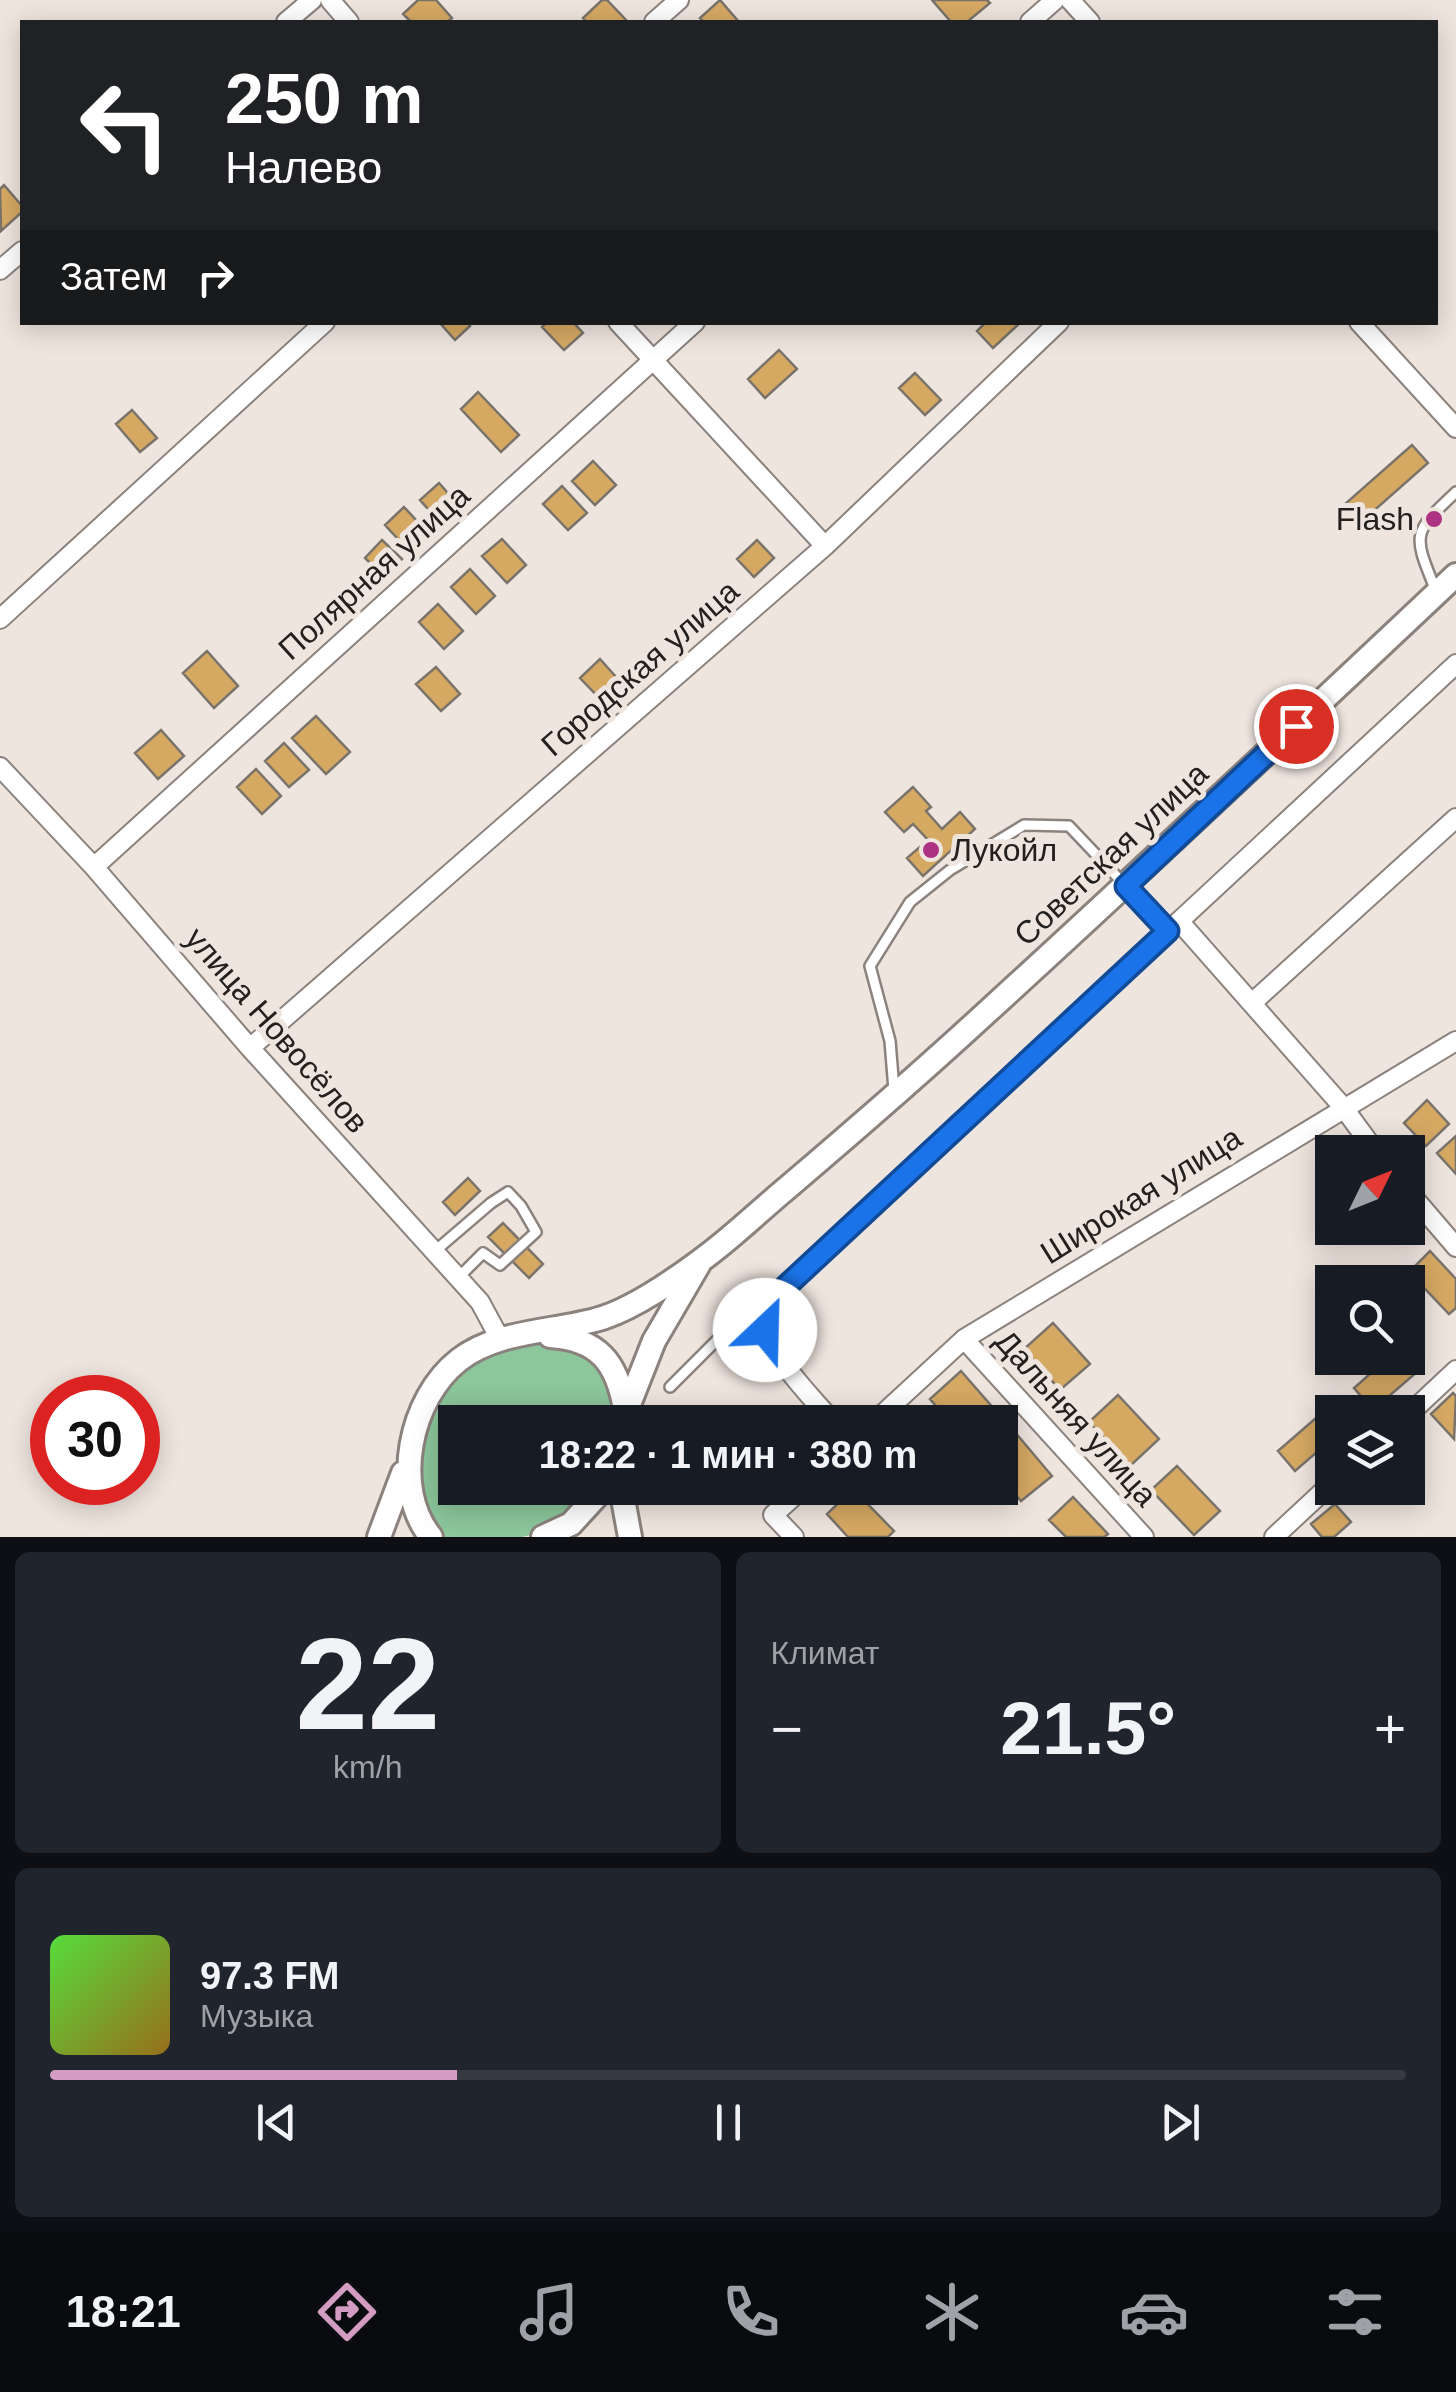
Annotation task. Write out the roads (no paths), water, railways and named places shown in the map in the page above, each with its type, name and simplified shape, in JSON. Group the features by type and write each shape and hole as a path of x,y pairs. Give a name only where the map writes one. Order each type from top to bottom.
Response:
{"main road":[{"name":"Советская улица","path":"701,1261 895,1096 1126,886 1456,575"},
{"path":"379,1537 410,1456 420,1417 435,1386 460,1359 500,1340 600,1320 701,1261"},
{"path":"630,1405 654,1341 701,1261"},
{"path":"526,1334 574,1338 604,1356 620,1382 624,1405"},
{"path":"410,1456 409,1495 430,1537"},
{"path":"543,1537 571,1524 588,1505"},
{"path":"624,1505 630,1537"}],"street":[{"path":"288,20 312,0"},
{"path":"330,0 347,20"},
{"path":"656,20 679,0"},
{"path":"1032,20 1055,0"},
{"path":"1070,0 1088,20"},
{"path":"0,270 20,252"},
{"path":"0,619 322,325"},
{"path":"621,325 825,546"},
{"name":"Полярная улица","path":"94,867 692,325"},
{"name":"Городская улица","path":"250,1048 825,546 1057,325"},
{"path":"1362,325 1456,428"},
{"path":"819,1405 773,1348 763,1316 768,1303 1456,664"},
{"name":"улица Новосёлов","path":"0,768 94,867 250,1048 480,1302 500,1340"},
{"path":"1252,1004 1456,818"},
{"path":"1126,886 1174,926 1252,1004 1363,1135"},
{"name":"Широкая улица","path":"892,1405 964,1339 1456,1041"},
{"path":"1425,1211 1456,1247"},
{"name":"Дальняя улица","path":"964,1339 1144,1537"},
{"path":"1425,1399 1456,1370"},
{"path":"1274,1537 1315,1499"},
{"path":"784,1505 773,1515 794,1537"}],"lane":[{"path":"1437,593 1418,539 1422,524 1456,492"},
{"path":"895,1096 890,1040 870,966 910,902 950,870 1024,826 1069,826 1126,886"},
{"path":"434,1252 508,1192 521,1206 536,1232 500,1265 483,1253 458,1278"},
{"path":"670,1387 734,1323 763,1316"}],"place":[{"name":"Flash","path":"1434,519"},
{"name":"Лукойл","path":"931,850"}]}
